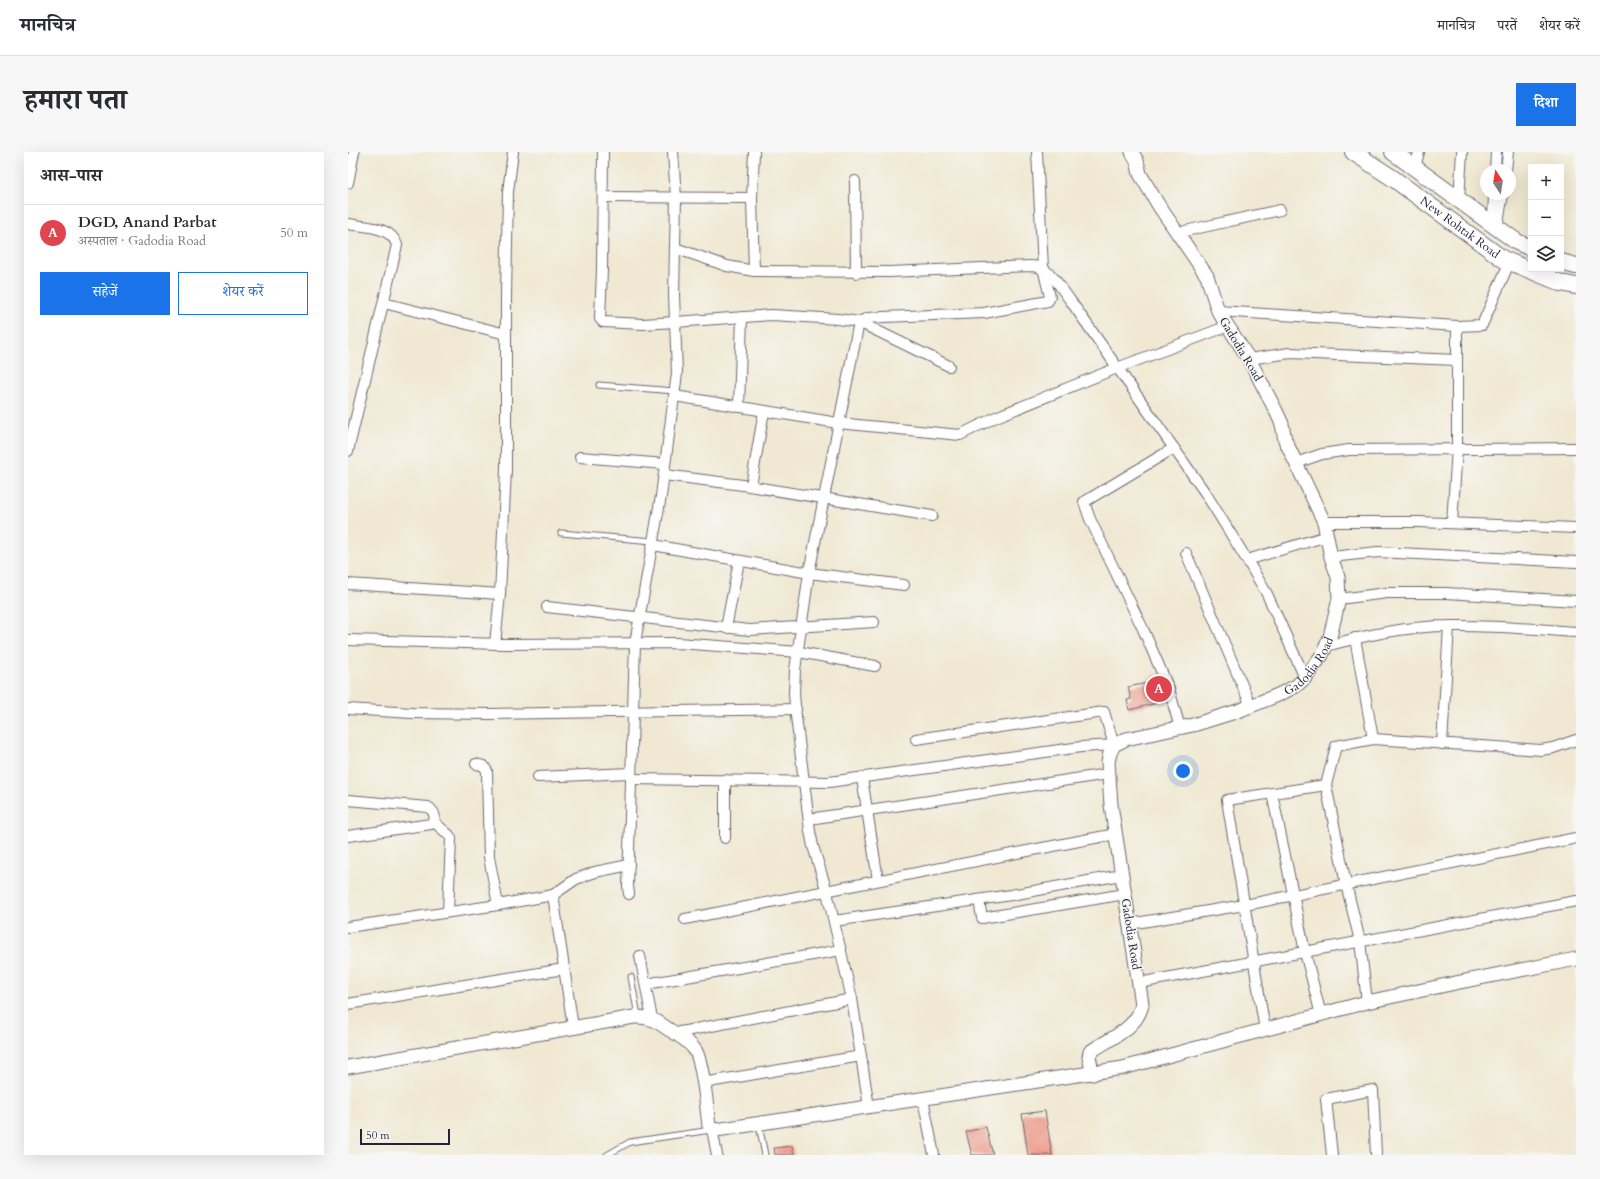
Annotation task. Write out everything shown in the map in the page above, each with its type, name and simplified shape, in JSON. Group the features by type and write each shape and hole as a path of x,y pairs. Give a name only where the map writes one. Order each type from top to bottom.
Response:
{"main road":[{"name":"New Rohtak Road","path":"1353,152 1394,179 1503,258 1561,282 1576,286"},
{"name":"New Rohtak Road","path":"1393,152 1517,242 1528,247"},
{"path":"1564,263 1576,266"}],"street":[{"path":"348,182 354,152"},
{"path":"495,644 500,594 506,470 508,192 513,152"},
{"path":"603,152 601,321 644,324 785,315 838,319 859,322 949,366"},
{"path":"629,894 635,643 664,475 677,373 675,322 676,198 673,152"},
{"path":"754,152 752,198 754,271"},
{"path":"859,322 868,318 984,313 1048,301 1050,297 1043,268 1037,152"},
{"name":"Gadodia Road","path":"1093,1074 1089,1057 1090,1052 1124,1031 1141,1009 1142,999 1122,875 1108,774 1108,762 1114,745 1126,739 1180,728 1251,706 1278,696 1296,686 1315,666 1326,646 1330,637 1339,599 1338,577 1331,557 1324,522 1285,440 1282,424 1249,359 1218,311 1207,276 1176,233 1140,174 1137,161 1132,152"},
{"path":"1415,168 1419,152"},
{"path":"1459,200 1462,152"},
{"path":"1495,164 1496,152"},
{"path":"1507,164 1508,152"},
{"path":"855,181 856,273"},
{"path":"603,197 752,198"},
{"path":"1494,200 1495,226"},
{"path":"1495,226 1502,200"},
{"path":"1176,233 1280,210"},
{"path":"348,224 387,232 395,238 397,249 348,451"},
{"path":"675,248 727,266 754,271 856,273 941,271 1031,266 1043,268 1048,272 1070,300 1206,494 1248,560 1267,594 1305,678"},
{"path":"1218,311 1457,326 1482,325 1510,262"},
{"path":"384,303 506,334"},
{"path":"739,406 742,317"},
{"path":"859,322 809,573 799,652 795,670 794,694 813,846 842,950 852,1000 869,1107"},
{"path":"675,394 838,423 960,435 996,417 1117,368 1228,326"},
{"path":"1452,523 1457,449 1457,326"},
{"path":"1249,359 1290,353 1457,360"},
{"path":"751,486 764,411"},
{"path":"1174,448 1084,502 1090,519 1170,689 1180,728"},
{"path":"1296,464 1322,454 1349,450 1576,448"},
{"path":"580,457 665,464"},
{"path":"664,475 751,486 932,516"},
{"path":"1324,522 1418,522 1576,528"},
{"path":"1248,560 1327,536"},
{"path":"653,543 739,561 809,573 904,586"},
{"path":"1331,557 1378,552 1576,562"},
{"path":"1186,554 1251,706"},
{"path":"726,628 739,561"},
{"path":"348,584 500,594"},
{"path":"1339,599 1387,593 1446,593 1576,601"},
{"path":"547,607 748,630 874,622"},
{"path":"1326,646 1355,638 1386,632 1449,626 1505,626 1576,632"},
{"path":"1442,744 1449,626"},
{"path":"1355,638 1373,739"},
{"path":"348,640 495,644 678,643 799,652 875,666"},
{"path":"348,709 412,713 491,714 796,709"},
{"path":"538,777 631,776 804,782 862,778 1073,748 1114,745 1104,712 916,739"},
{"path":"1367,1002 1360,942 1346,884 1326,785 1336,746 1373,739 1541,750 1553,748 1576,740"},
{"path":"476,764 484,766 487,770 489,857 498,905"},
{"path":"809,819 1108,774"},
{"path":"862,778 878,880"},
{"path":"725,780 725,838"},
{"path":"1265,1030 1252,962 1227,800 1326,785"},
{"path":"1272,793 1321,1015"},
{"path":"348,800 428,807 434,813 434,822 451,838 448,912"},
{"path":"348,836 431,824 434,822"},
{"path":"685,919 1116,834"},
{"path":"1130,924 1243,905 1576,838"},
{"path":"348,927 498,905 553,895 576,879 596,872 629,865"},
{"path":"834,921 979,900 1122,875"},
{"path":"979,900 982,918 1125,894"},
{"path":"553,895 573,1028"},
{"path":"1139,983 1576,901"},
{"path":"646,984 842,950"},
{"path":"640,956 652,1019"},
{"path":"712,1129 716,1130 759,1124 1093,1074 1123,1068 1367,1002 1576,959"},
{"path":"348,1004 564,969"},
{"path":"675,1032 852,1000"},
{"path":"348,1067 638,1017 652,1019 675,1032 695,1050 700,1063 709,1126 712,1129 717,1155"},
{"path":"703,1083 860,1056"},
{"path":"1332,1155 1326,1099 1373,1090 1376,1155"},
{"path":"923,1099 934,1155"}],"lane":[{"path":"599,385 675,394"},
{"path":"561,533 653,543"},
{"path":"632,977 638,1017"},
{"path":"759,1124 765,1155"},
{"path":"607,1155 630,1142 712,1129"}],"building":[{"path":"1152,682 1157,703 1129,710 1127,700 1131,699 1128,687"},
{"path":"1045,1111 1052,1155 1028,1155 1022,1114"},
{"path":"986,1127 993,1155 972,1155 966,1132"},
{"path":"792,1146 794,1155 775,1155 774,1148"}],"place":[{"name":"DGD, Anand Parbat","path":"1159,689"}]}
